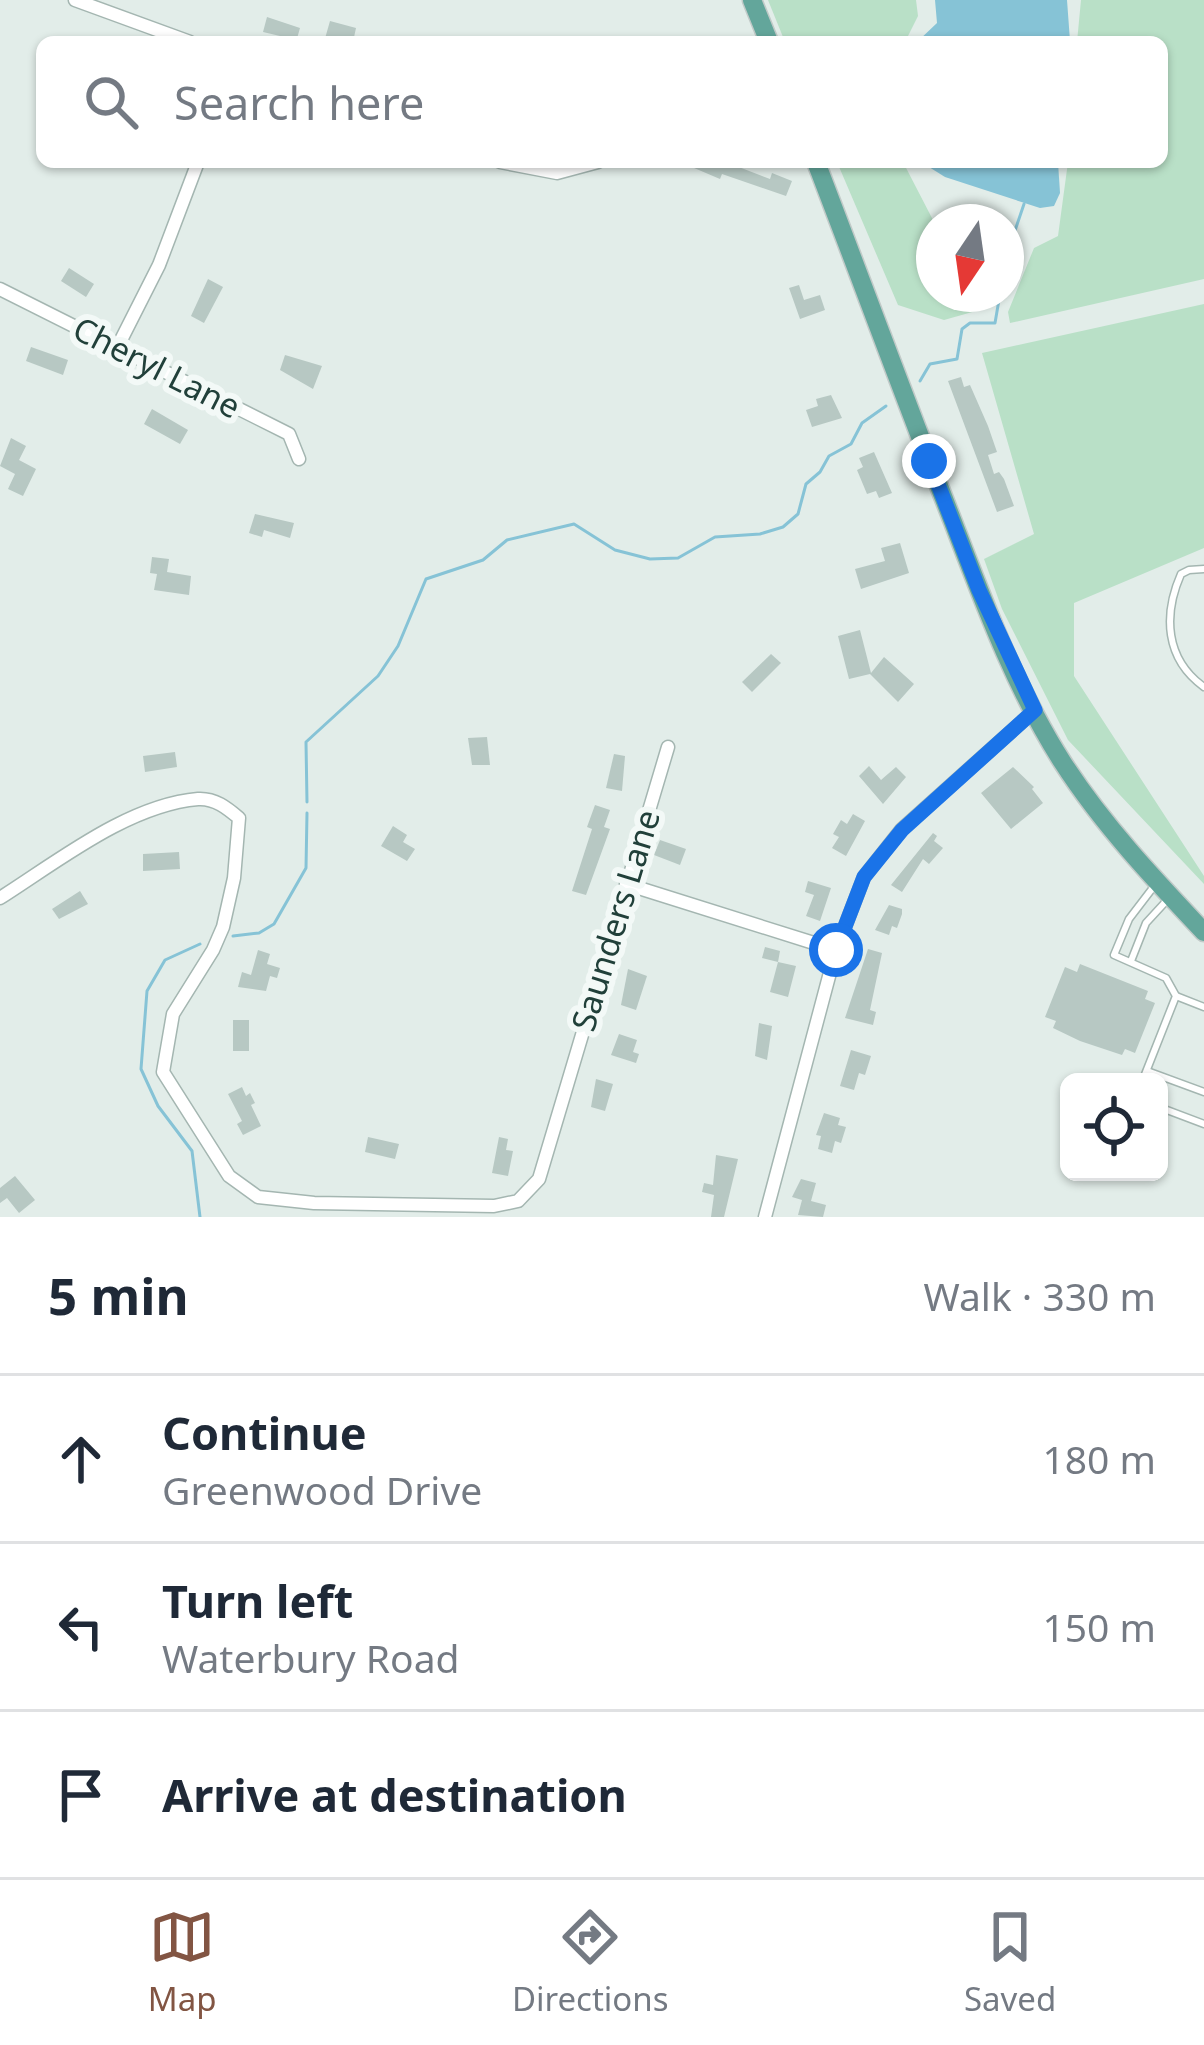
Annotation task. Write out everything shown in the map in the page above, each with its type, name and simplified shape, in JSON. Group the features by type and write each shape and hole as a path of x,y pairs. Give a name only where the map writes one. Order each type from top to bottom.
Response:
{"main road":[{"path":"752,0 767,36"},
{"path":"819,168 979,590 1035,710 1062,761 1204,932"}],"street":[{"path":"75,0 174,36"},
{"path":"118,346 159,265 196,168"},
{"path":"531,168 557,173 576,168"},
{"name":"Cheryl Lane","path":"0,289 290,434 299,459"},
{"path":"764,1217 836,950 864,877 902,830 1035,710"},
{"name":"Saunders Lane","path":"0,898 77,846 152,812 202,799 224,805 239,818 235,878 223,927 173,1014 163,1072 230,1176 258,1197 494,1207 518,1201 539,1179 668,747"},
{"path":"626,884 836,950"}],"lane":[{"path":"1204,569 1181,574 1167,621 1173,644 1195,681 1204,687"},
{"path":"1164,889 1129,919 1114,955 1166,978 1176,996 1204,1007"},
{"path":"1131,961 1164,889"},
{"path":"1176,996 1147,1071 1204,1092"},
{"path":"1168,1110 1204,1124"}],"green space":[{"path":"768,0 916,0 918,16 908,36 783,36"},
{"path":"1081,0 1204,0 1204,279 1010,323 1008,312 1024,312 1024,273 1034,248 1058,236 1067,168 1168,168 1168,36 1078,36"},
{"path":"840,168 906,168 925,204 916,204 916,311 898,305"},
{"path":"1204,304 1204,548 1074,603 1074,676 1204,876 1204,884 1068,740 1002,609 984,559 1034,534 982,353"},
{"path":"919,312 972,312 944,320"}],"water":[{"path":"935,0 1067,0 1070,36 923,36 937,23"},
{"path":"931,168 1058,168 1060,193 1054,206 1040,208"}],"building":[{"path":"267,17 300,28 298,36 263,32"},
{"path":"330,21 356,28 354,36 326,36"},
{"path":"694,168 742,168 792,181 786,196 722,174 720,179"},
{"path":"69,268 94,284 86,297 61,281"},
{"path":"208,279 223,287 204,323 191,316"},
{"path":"799,285 804,300 820,295 825,310 800,319 789,288"},
{"path":"31,347 68,360 63,375 26,361"},
{"path":"285,355 322,366 313,389 280,370"},
{"path":"961,377 964,387 970,385 988,426 997,452 988,455 994,474 999,472 1004,479 1014,506 997,512 948,381"},
{"path":"831,395 842,418 812,427 806,410 818,406 816,399"},
{"path":"152,409 188,430 180,444 144,424"},
{"path":"11,438 26,446 19,460 36,469 23,496 8,489 15,474 0,466"},
{"path":"874,452 892,493 879,498 876,491 867,494 857,470 863,467 859,458"},
{"path":"255,514 294,523 290,538 264,530 262,537 249,533"},
{"path":"900,543 909,573 861,589 855,569 885,561 881,548"},
{"path":"152,557 169,559 167,572 191,576 189,595 154,590 157,574 150,573"},
{"path":"860,630 871,673 884,657 914,684 898,702 870,674 849,679 838,636"},
{"path":"771,654 781,663 752,692 742,682"},
{"path":"487,737 490,765 472,765 468,738"},
{"path":"175,752 177,767 145,772 143,756"},
{"path":"614,754 625,756 622,791 606,788"},
{"path":"869,766 881,780 896,767 906,777 883,804 859,776"},
{"path":"1013,767 1043,803 1011,829 981,793"},
{"path":"595,805 610,810 604,827 610,829 586,895 572,891"},
{"path":"853,814 865,821 846,856 832,848 839,837 833,834 841,820 847,824"},
{"path":"393,826 407,835 403,842 415,849 407,861 381,846"},
{"path":"933,833 934,841 943,848 929,864 923,859 902,892 891,885"},
{"path":"660,840 686,849 680,865 654,855"},
{"path":"179,852 180,869 143,871 143,854"},
{"path":"808,881 831,888 820,921 806,916 814,895 805,892"},
{"path":"80,891 88,904 59,919 52,909"},
{"path":"889,905 902,909 902,914 889,935 875,930"},
{"path":"765,947 780,951 778,962 762,958"},
{"path":"868,949 882,953 870,1010 876,1012 873,1025 845,1018"},
{"path":"258,950 270,954 267,964 280,968 277,978 270,976 266,991 238,987 242,972 251,975"},
{"path":"778,962 796,966 788,997 770,992"},
{"path":"1080,964 1148,991 1145,999 1155,1003 1135,1053 1125,1049 1122,1055 1080,1041 1053,1028 1056,1021 1045,1017 1065,967 1077,972"},
{"path":"628,969 647,976 636,1010 621,1005"},
{"path":"233,1020 249,1020 249,1051 233,1051"},
{"path":"759,1023 772,1026 767,1060 755,1056"},
{"path":"619,1034 637,1040 636,1063 611,1055"},
{"path":"851,1050 871,1056 854,1090 840,1086"},
{"path":"596,1079 613,1084 605,1111 591,1107"},
{"path":"242,1087 255,1103 251,1105 261,1126 243,1135 237,1124 242,1121 228,1094"},
{"path":"824,1113 840,1118 838,1125 846,1127 832,1153 818,1149 821,1136 816,1135"},
{"path":"368,1137 399,1144 395,1159 365,1152"},
{"path":"499,1137 508,1139 506,1150 513,1151 508,1176 492,1173"},
{"path":"716,1155 738,1159 724,1217 711,1217 714,1195 702,1192 704,1183 713,1185"},
{"path":"15,1176 35,1200 19,1213 7,1198 0,1203 0,1188"},
{"path":"801,1179 816,1183 811,1201 826,1205 823,1217 798,1215 802,1200 792,1197"}],"waterway":[{"path":"920,381 930,364 957,359 962,329 970,323 995,323 997,312"},
{"path":"307,802 306,742 378,676 398,646 426,579 483,560 507,540 574,524 615,550 650,559 678,558 715,537 783,527 798,514 806,484 829,456 851,444 862,423 886,406"},
{"path":"233,936 259,933 274,924 306,868 307,813"},
{"path":"200,944 165,960 147,991 141,1069 158,1106 192,1151 200,1217"}],"route":[{"path":"836,950 864,877 902,830 1035,710 979,590 929,461"}]}
